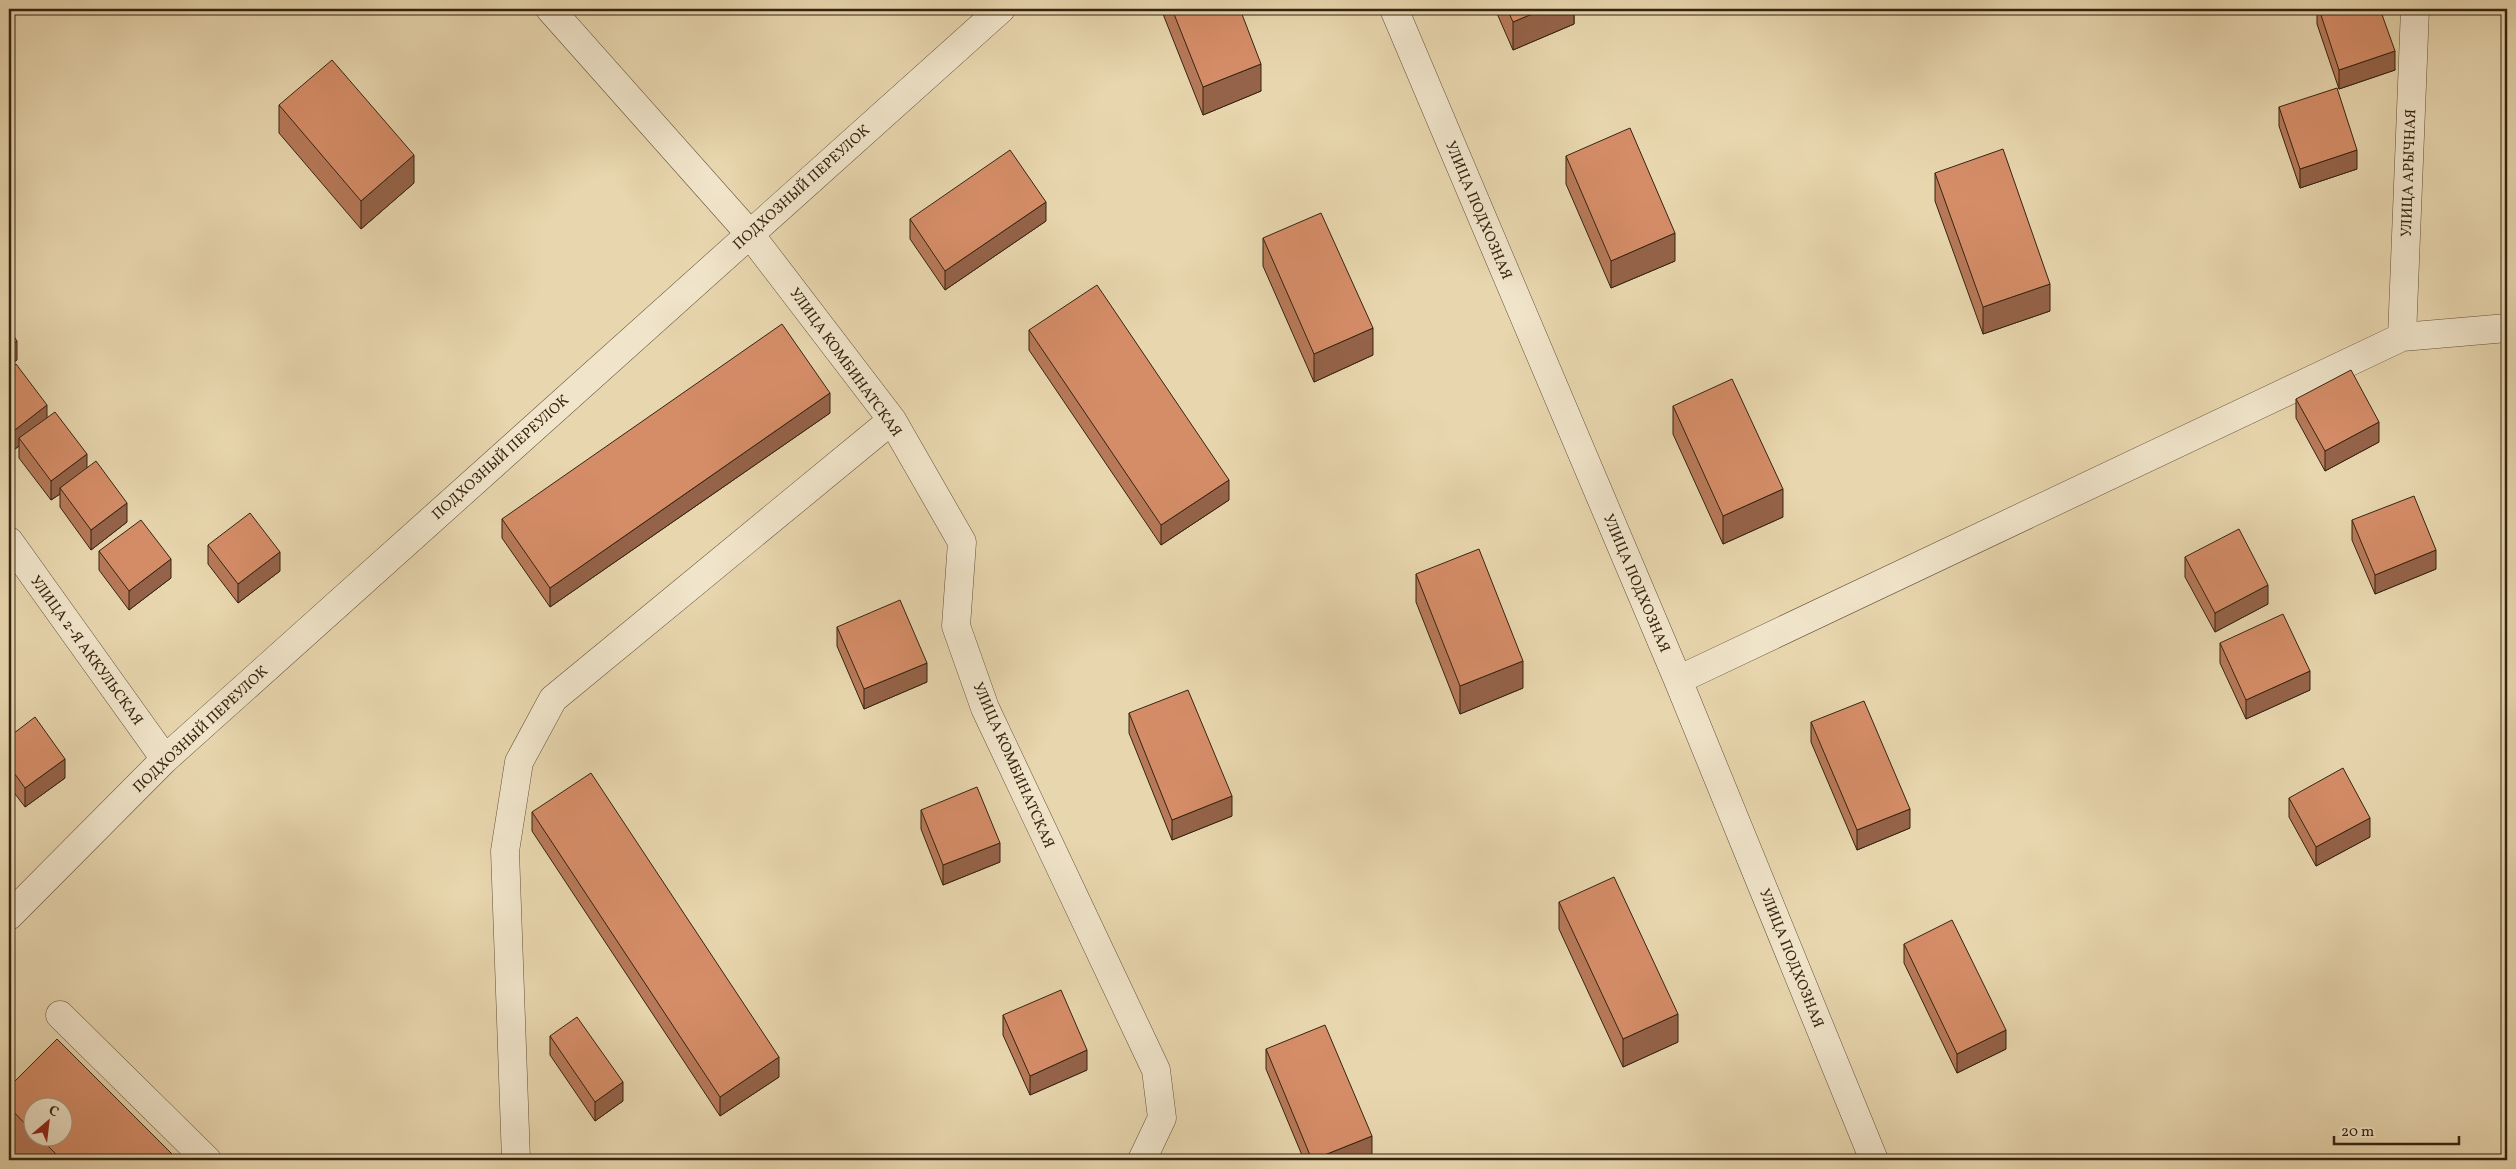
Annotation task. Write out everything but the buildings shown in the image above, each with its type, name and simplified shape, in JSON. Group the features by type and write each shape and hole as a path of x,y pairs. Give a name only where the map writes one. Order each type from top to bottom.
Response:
{"street":[{"name":"УЛИЦА КОМБИНАТСКАЯ","path":"550,9 749,233 892,420 962,542 956,626 985,708 1156,1070 1162,1118 1142,1160"},
{"name":"ПОДХОЗНЫЙ ПЕРЕУЛОК","path":"9,916 165,759 749,233 1001,9"},
{"name":"УЛИЦА ПОДХОЗНАЯ","path":"1394,9 1678,680 1874,1160"},
{"name":"УЛИЦА АРЫЧНАЯ","path":"2402,337 2415,9"},
{"path":"1678,680 2402,337 2507,328"},
{"path":"516,1160 505,851 520,762 553,699 892,420"},
{"name":"УЛИЦА 2-Я АККУЛЬСКАЯ","path":"9,541 165,759"},
{"path":"60,1015 207,1160"}]}
